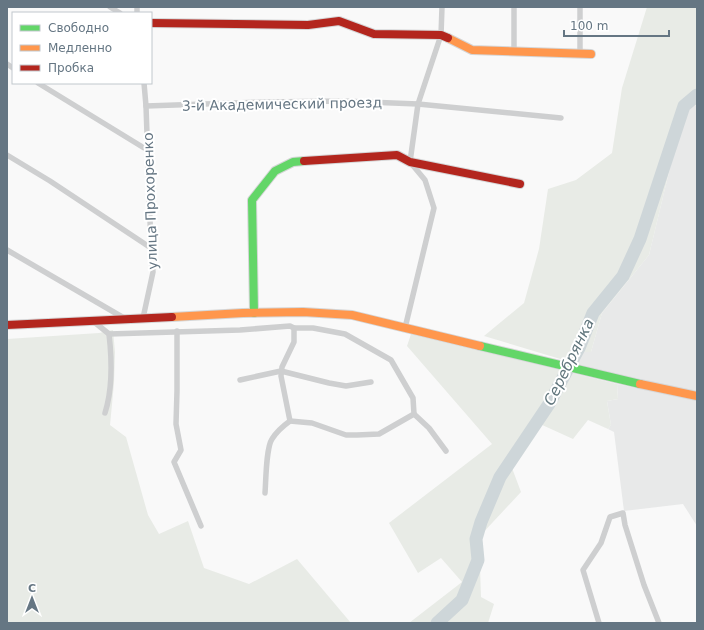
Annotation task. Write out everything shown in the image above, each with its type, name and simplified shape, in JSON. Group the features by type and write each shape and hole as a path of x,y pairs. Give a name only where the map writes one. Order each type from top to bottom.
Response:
{"street":[{"path":"405,328 434,208 425,180 410,162 418,104 441,35 442,7"},
{"path":"514,7 514,52"},
{"path":"580,7 580,53"},
{"path":"152,23 308,25 339,21 374,34 441,35 472,50 591,54"},
{"path":"40,84 148,151"},
{"name":"улица Прохоренко","path":"143,318 153,272 144,84"},
{"name":"3-й Академический проезд","path":"146,106 334,101 418,104 561,118"},
{"path":"7,155 50,181 151,248"},
{"path":"254,312 252,200 275,171 293,162 397,155 410,162 520,184"},
{"path":"7,250 125,319"},
{"path":"7,325 254,312 303,312 352,315 660,390 697,396"},
{"path":"93,321 109,334 240,330 290,326 294,328 313,328 345,334 391,360 413,398 414,414 428,428 446,452"},
{"path":"290,421 281,376 282,367 294,342 294,328"},
{"path":"177,331 176,424 181,450 174,462 201,526"},
{"path":"106,413 109,400 112,356 109,334"},
{"path":"240,380 282,370 329,383 346,386 371,382"},
{"path":"265,493 270,440 278,429 290,421 312,423 346,435 379,434 414,414"},
{"path":"599,623 583,570 601,543 610,517 623,513 625,525 641,577 659,623"}],"shaded area":[{"path":"647,7 697,7 697,106 693,105 682,118 649,255 602,313 591,352 581,352 577,364 484,336 524,303 539,249 548,189 576,180 612,153 622,88"},
{"path":"693,105 697,106 697,391 652,383 577,364 581,352 591,352 602,313 649,255 682,118"},
{"path":"113,330 115,352 110,425 126,437 148,515 159,534 188,521 204,568 249,584 297,559 351,623 7,623 7,339 99,333"},
{"path":"411,334 617,384 618,399 607,401 611,425 608,429 588,420 573,439 540,424 512,468 521,492 479,537 481,597 494,604 488,623 409,623 462,582 441,558 418,573 389,523 492,444 407,346"},
{"path":"617,384 697,401 697,526 683,504 624,511 614,432 608,429 611,425 607,401 618,399"}],"waterway":[{"name":"Серебрянка","path":"437,623 462,600 478,560 476,539 481,522 500,477 549,404 579,348 593,313 623,276 640,239 684,106 697,95"}],"traffic: fast":[{"path":"254,313 252,200 275,171 293,162 304,161"},
{"path":"480,346 640,384"}],"traffic: slow":[{"path":"448,38 472,50 591,54"},
{"path":"172,317 243,313 303,312 352,315 480,346"},
{"path":"640,384 697,396"}],"traffic: jam":[{"path":"152,23 308,25 339,21 374,34 441,35 448,38"},
{"path":"304,161 397,155 410,162 520,184"},
{"path":"7,325 172,317"}]}
